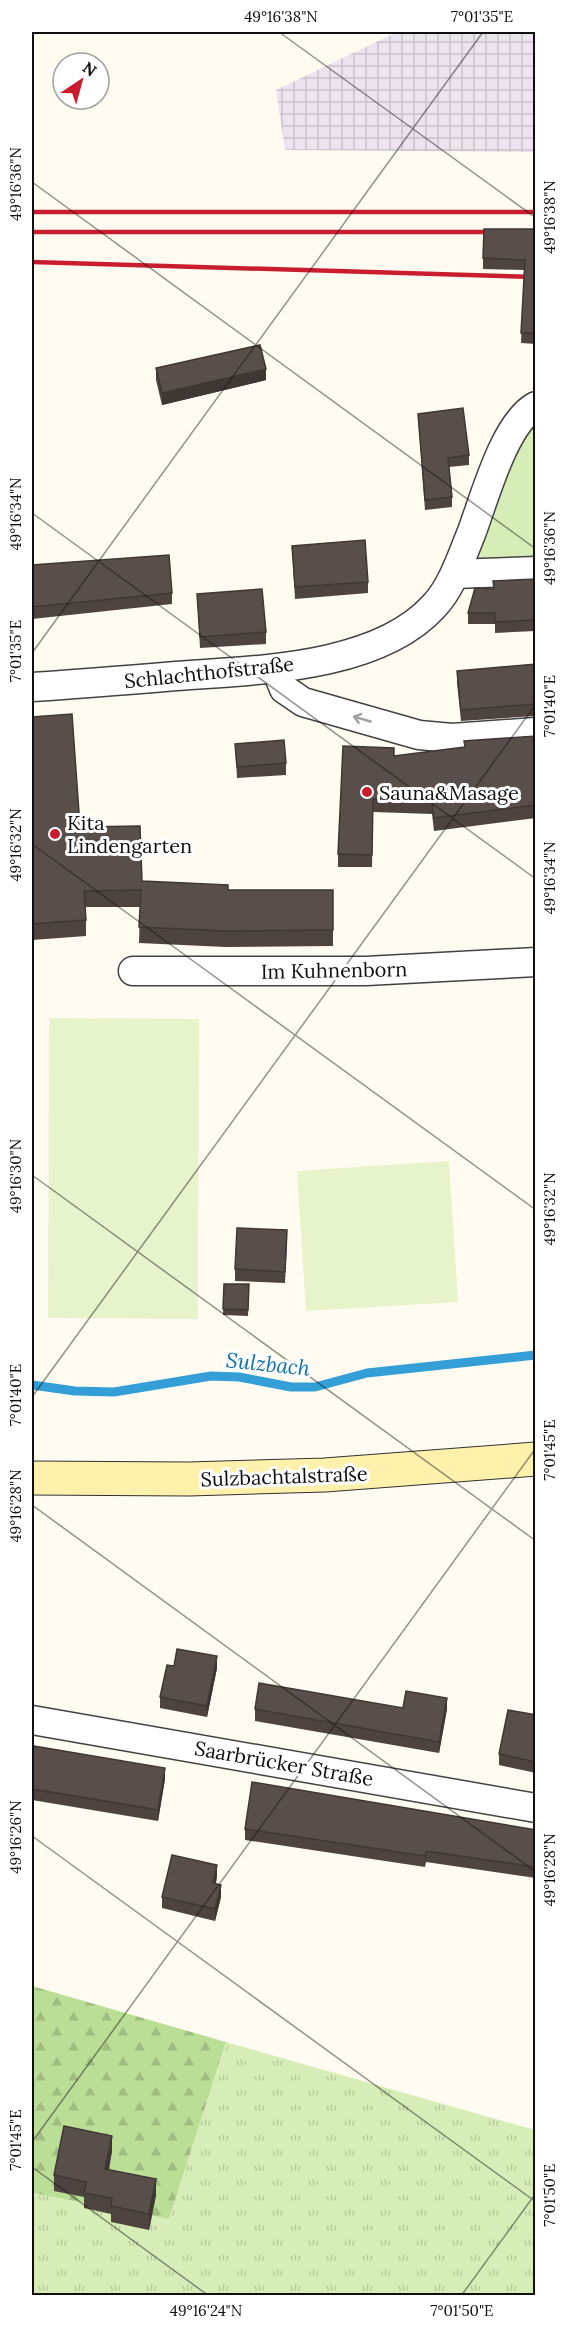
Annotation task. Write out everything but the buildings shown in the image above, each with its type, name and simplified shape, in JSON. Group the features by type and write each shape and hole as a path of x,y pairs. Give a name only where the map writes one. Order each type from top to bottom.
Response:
{"main road":[{"name":"Sulzbachtalstraße","path":"32,1478 189,1479 325,1475 536,1459"}],"street":[{"name":"Schlachthofstraße","path":"32,687 276,669 354,652 398,634 434,606 455,574 509,436 527,411 536,406"},
{"path":"455,574 536,571"},
{"path":"276,669 284,689 303,702 418,735 452,738 536,732"},
{"name":"Im Kuhnenborn","path":"133,971 366,971 536,963"},
{"name":"Saarbrücker Straße","path":"32,1720 536,1808"}],"shaded area":[{"path":"397,32 535,32 535,152 285,150 276,90"}],"green space":[{"path":"535,425 535,559 475,563 518,448"},
{"path":"49,1018 199,1019 198,1319 48,1318"},
{"path":"449,1161 458,1302 306,1311 297,1171"},
{"path":"32,1986 226,2042 169,2219 32,2193"},
{"path":"226,2042 535,2130 535,2295 32,2295 32,2193 169,2219"}],"waterway":[{"name":"Sulzbach","path":"32,1385 75,1391 114,1392 211,1376 239,1377 291,1387 315,1387 367,1373 536,1355"}],"railway":[{"path":"32,212 536,212"},
{"path":"32,232 536,232"},
{"path":"32,262 536,277"}],"place":[{"name":"Sauna&Masage","path":"367,792"},
{"name":"Kita Lindengarten","path":"55,834"}]}
